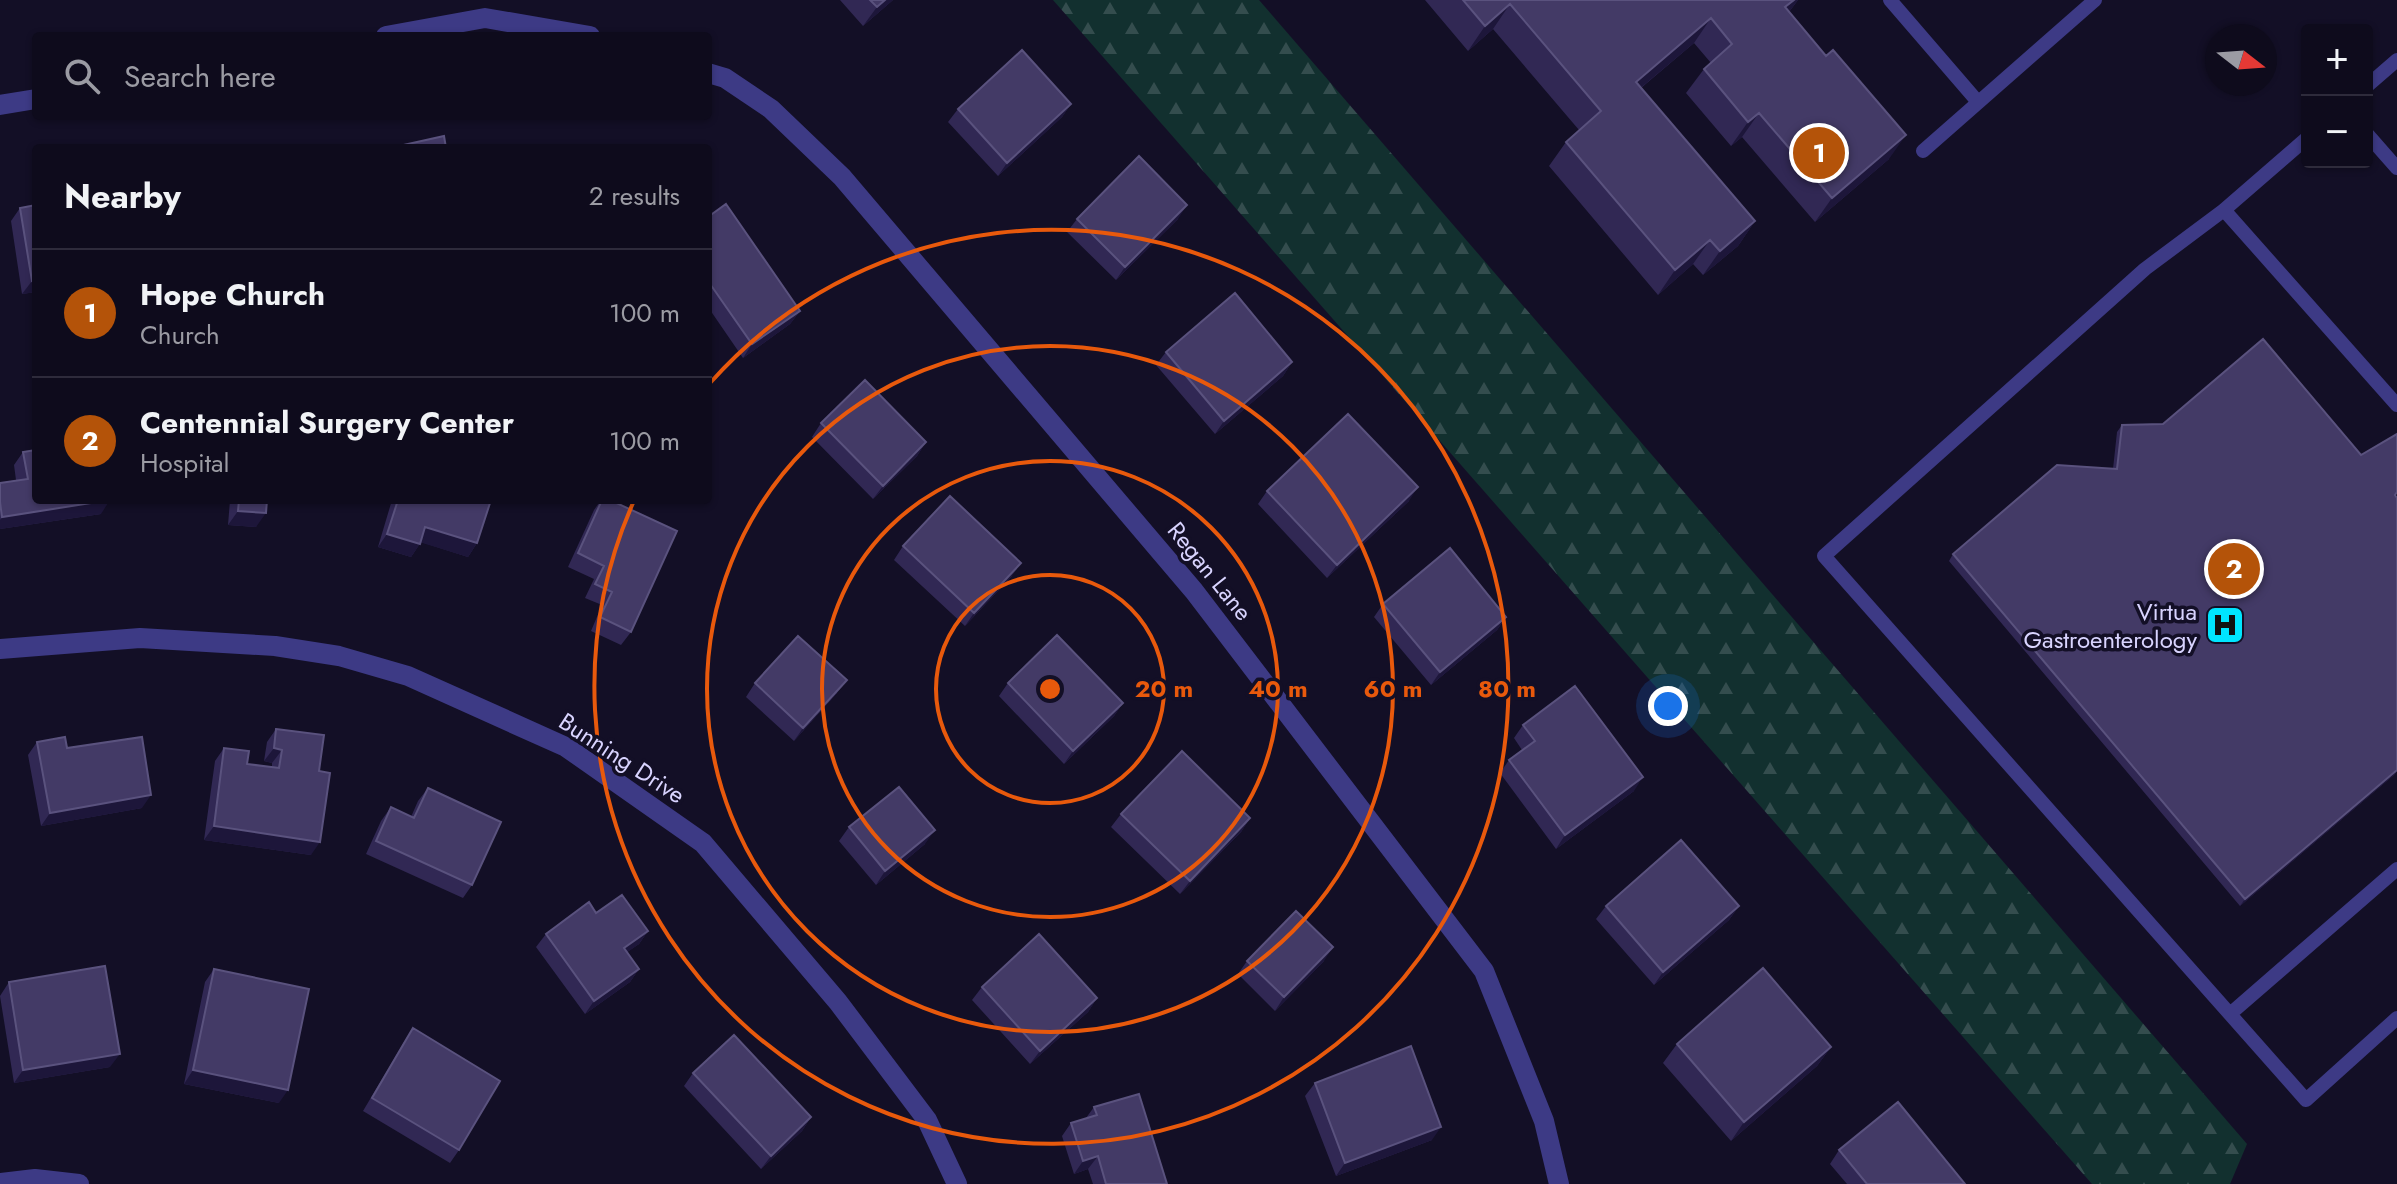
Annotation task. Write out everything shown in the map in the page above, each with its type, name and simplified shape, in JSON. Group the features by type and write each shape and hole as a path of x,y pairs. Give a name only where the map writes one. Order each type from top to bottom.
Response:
{"street":[{"path":"408,32 485,18 567,32"},
{"name":"Regan Lane","path":"712,74 725,78 771,109 842,177 1214,616 1484,971 1544,1121 1559,1184"},
{"path":"0,105 32,100"},
{"name":"Bunning Drive","path":"0,649 140,638 275,646 339,656 408,676 566,747 703,843 838,1002 927,1120 957,1184"},
{"path":"0,1183 35,1179 79,1184"}],"lane":[{"path":"1890,0 1978,102"},
{"path":"1923,151 2095,0"},
{"path":"2373,81 2397,60"},
{"path":"2373,141 2397,168"},
{"path":"2301,143 2224,210 2145,269 1824,556 2306,1100 2397,1018"},
{"path":"2224,210 2397,405"},
{"path":"2230,1014 2397,869"}],"green space":[{"path":"1053,0 1259,0 2247,1144 2230,1184 2092,1184"}],"building":[{"path":"870,0 885,0 877,7"},
{"path":"1463,0 1794,0 1785,7 1826,56 1833,50 1906,135 1832,198 1759,113 1748,122 1704,69 1732,44 1711,18 1636,82 1755,221 1720,251 1710,240 1675,270 1566,142 1601,111 1510,4 1485,26"},
{"path":"1022,50 1071,104 1007,163 958,109"},
{"path":"444,136 445,144 408,144"},
{"path":"1139,156 1187,205 1125,267 1077,219"},
{"path":"726,204 800,311 752,344 712,287 712,214"},
{"path":"32,206 32,281 20,208"},
{"path":"1235,293 1292,362 1224,421 1166,352"},
{"path":"2263,339 2361,455 2397,434 2397,770 2245,899 1953,554 2057,465 2117,469 2122,425 2163,424"},
{"path":"865,380 926,442 883,486 821,423"},
{"path":"1348,414 1418,487 1337,565 1267,491"},
{"path":"32,451 32,504 85,504 2,517 0,483 28,479 23,452"},
{"path":"950,496 1021,563 974,613 903,546"},
{"path":"239,504 267,504 266,513 238,511"},
{"path":"397,504 490,504 477,543 425,527 420,544 387,534"},
{"path":"600,504 619,504 677,531 631,632 600,617 612,592 595,584 604,566 578,553"},
{"path":"1450,548 1506,617 1440,672 1383,604"},
{"path":"1057,635 1123,703 1073,751 1008,683"},
{"path":"798,636 847,680 803,728 755,683"},
{"path":"1575,686 1643,777 1565,835 1509,760 1535,741 1523,725"},
{"path":"276,729 324,735 319,771 330,773 320,842 214,826 224,748 249,751 247,764 279,768 282,750 274,748"},
{"path":"65,737 67,748 142,737 151,795 50,813 37,742"},
{"path":"1182,751 1250,818 1190,881 1121,814"},
{"path":"899,787 935,830 885,871 849,827"},
{"path":"428,788 501,822 472,885 376,841 391,807 414,818"},
{"path":"1681,840 1739,906 1663,972 1606,906"},
{"path":"622,895 648,931 624,948 639,969 594,1001 546,934 589,902 596,913"},
{"path":"1296,911 1333,947 1284,997 1247,961"},
{"path":"1039,934 1097,998 1040,1051 982,987"},
{"path":"105,966 120,1054 23,1070 9,982"},
{"path":"1763,968 1831,1047 1744,1122 1677,1044"},
{"path":"214,969 309,989 288,1090 193,1070"},
{"path":"413,1028 500,1081 459,1150 372,1098"},
{"path":"734,1035 811,1117 771,1156 693,1073"},
{"path":"1411,1046 1441,1127 1345,1163 1315,1083"},
{"path":"1139,1094 1167,1184 1106,1184 1098,1156 1083,1161 1071,1123 1097,1115 1094,1107"},
{"path":"1898,1102 1965,1184 1867,1184 1839,1150"}],"place":[{"name":"Hope Church","path":"1819,153"},
{"name":"Centennial Surgery Center","path":"2234,569"},
{"name":"Virtua Gastroenterology","path":"2225,625"}]}
